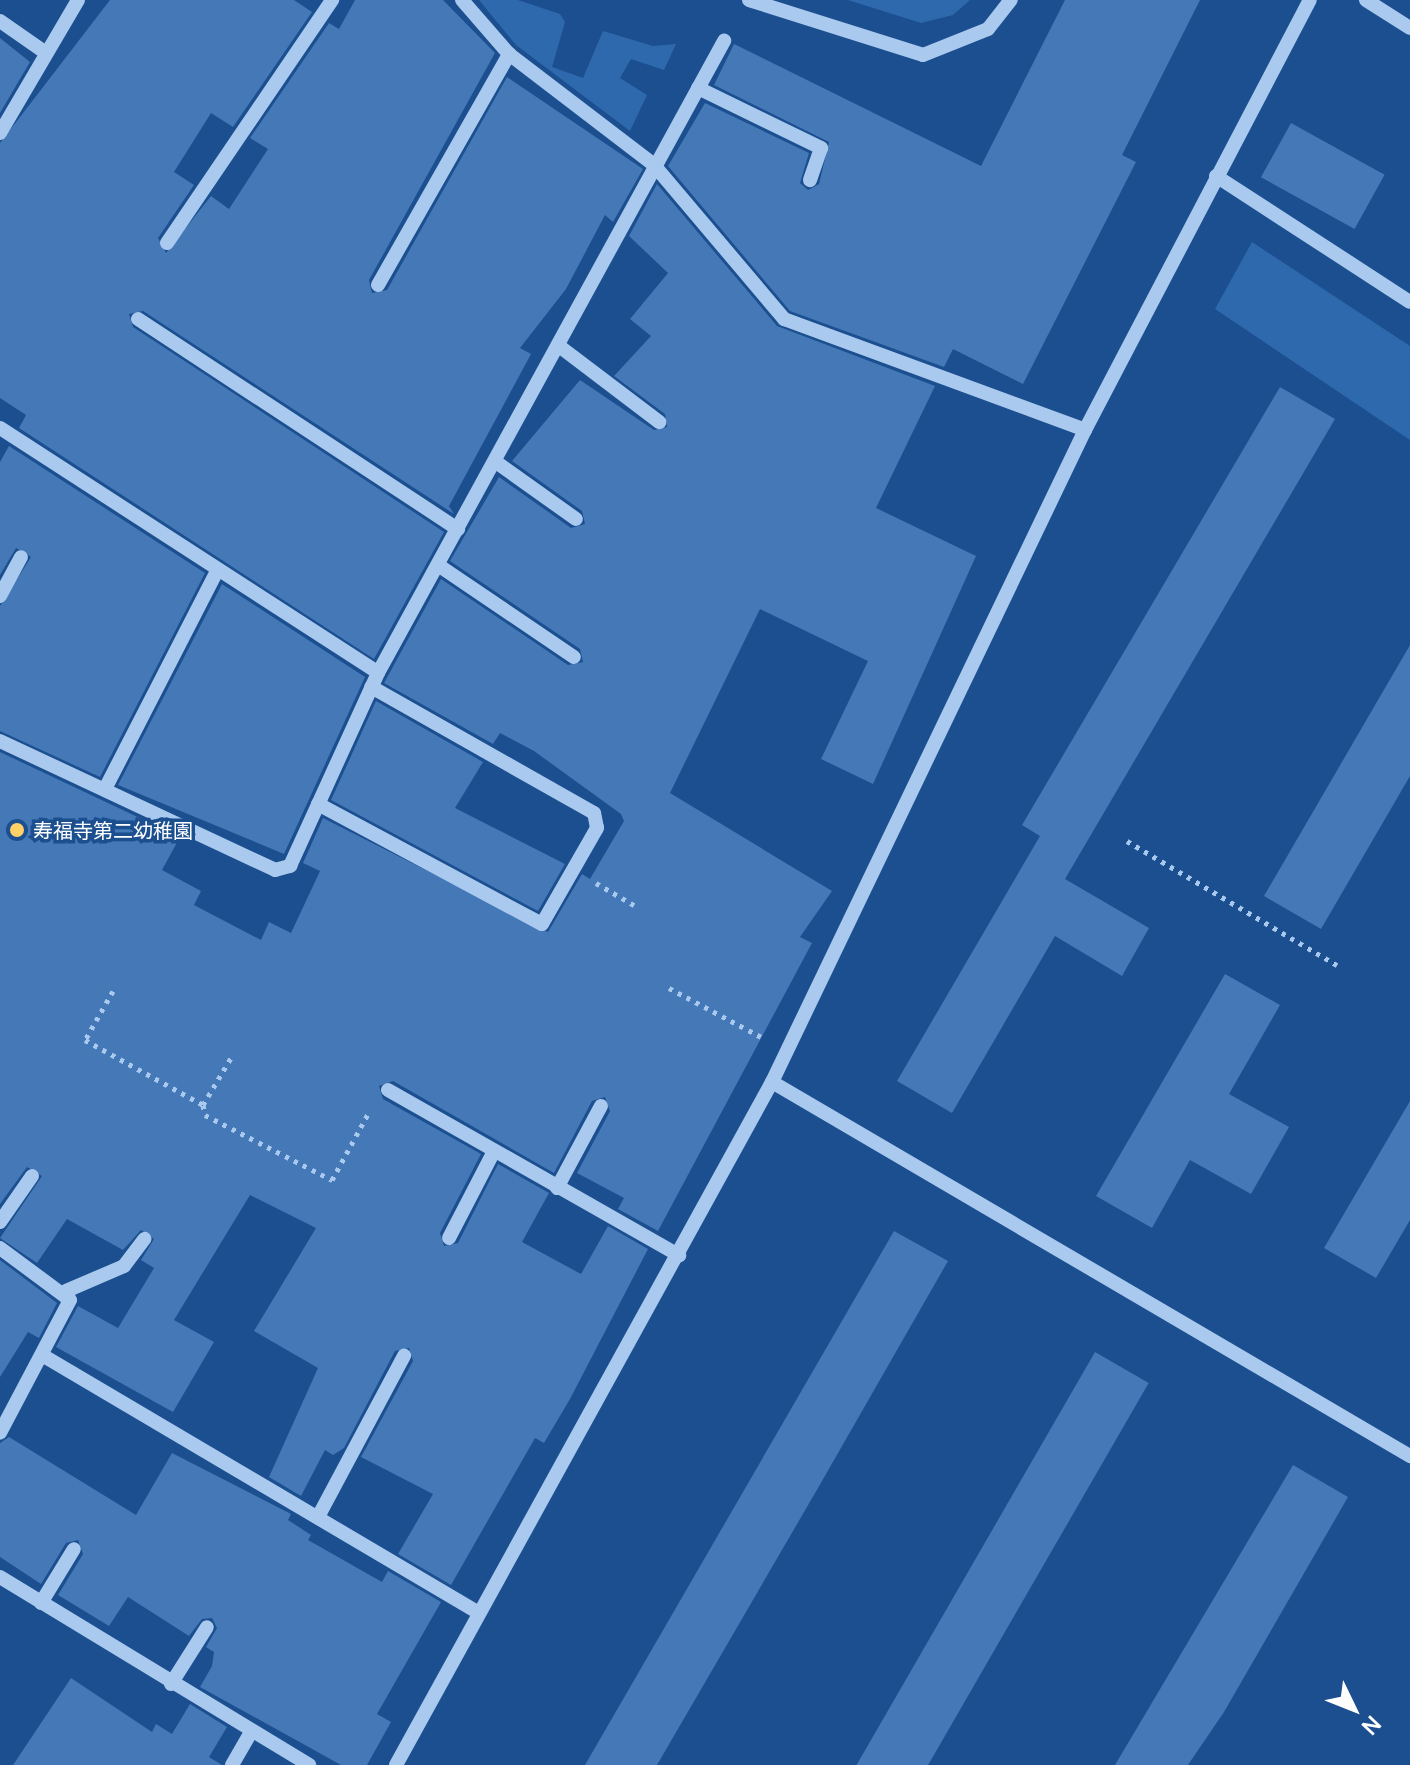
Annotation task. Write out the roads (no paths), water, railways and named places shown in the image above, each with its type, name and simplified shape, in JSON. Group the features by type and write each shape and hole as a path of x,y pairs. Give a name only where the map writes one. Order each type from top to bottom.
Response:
{"street":[{"path":"0,133 78,0"},
{"path":"167,243 332,0"},
{"path":"462,0 509,54 654,165 705,234 784,319 1085,430"},
{"path":"749,0 923,55 988,29 1011,0"},
{"path":"396,1765 772,1082 1085,430 1310,0"},
{"path":"1366,0 1410,28"},
{"path":"0,21 46,53"},
{"path":"0,741 106,787 283,871 318,804 374,680 724,41"},
{"path":"378,285 509,54"},
{"path":"698,88 821,148 810,180"},
{"path":"1216,176 1410,302"},
{"path":"138,319 458,529"},
{"path":"559,346 659,422"},
{"path":"0,428 217,571 374,680 594,813 597,828 542,924 318,804"},
{"path":"496,462 576,519"},
{"path":"0,596 21,557"},
{"path":"438,565 574,657"},
{"path":"106,787 217,571"},
{"path":"772,1082 1410,1456"},
{"path":"388,1090 493,1153 679,1255"},
{"path":"557,1188 601,1106"},
{"path":"449,1238 493,1153"},
{"path":"0,1222 32,1176"},
{"path":"66,1291 124,1266 144,1239"},
{"path":"0,1248 66,1291 70,1300 0,1433"},
{"path":"42,1355 479,1613"},
{"path":"318,1517 404,1356"},
{"path":"41,1603 74,1549"},
{"path":"0,1577 171,1684 309,1765"},
{"path":"171,1684 207,1627"},
{"path":"232,1765 251,1732"}],"place":[{"name":"寿福寺第二幼稚園","path":"17,830"}]}
